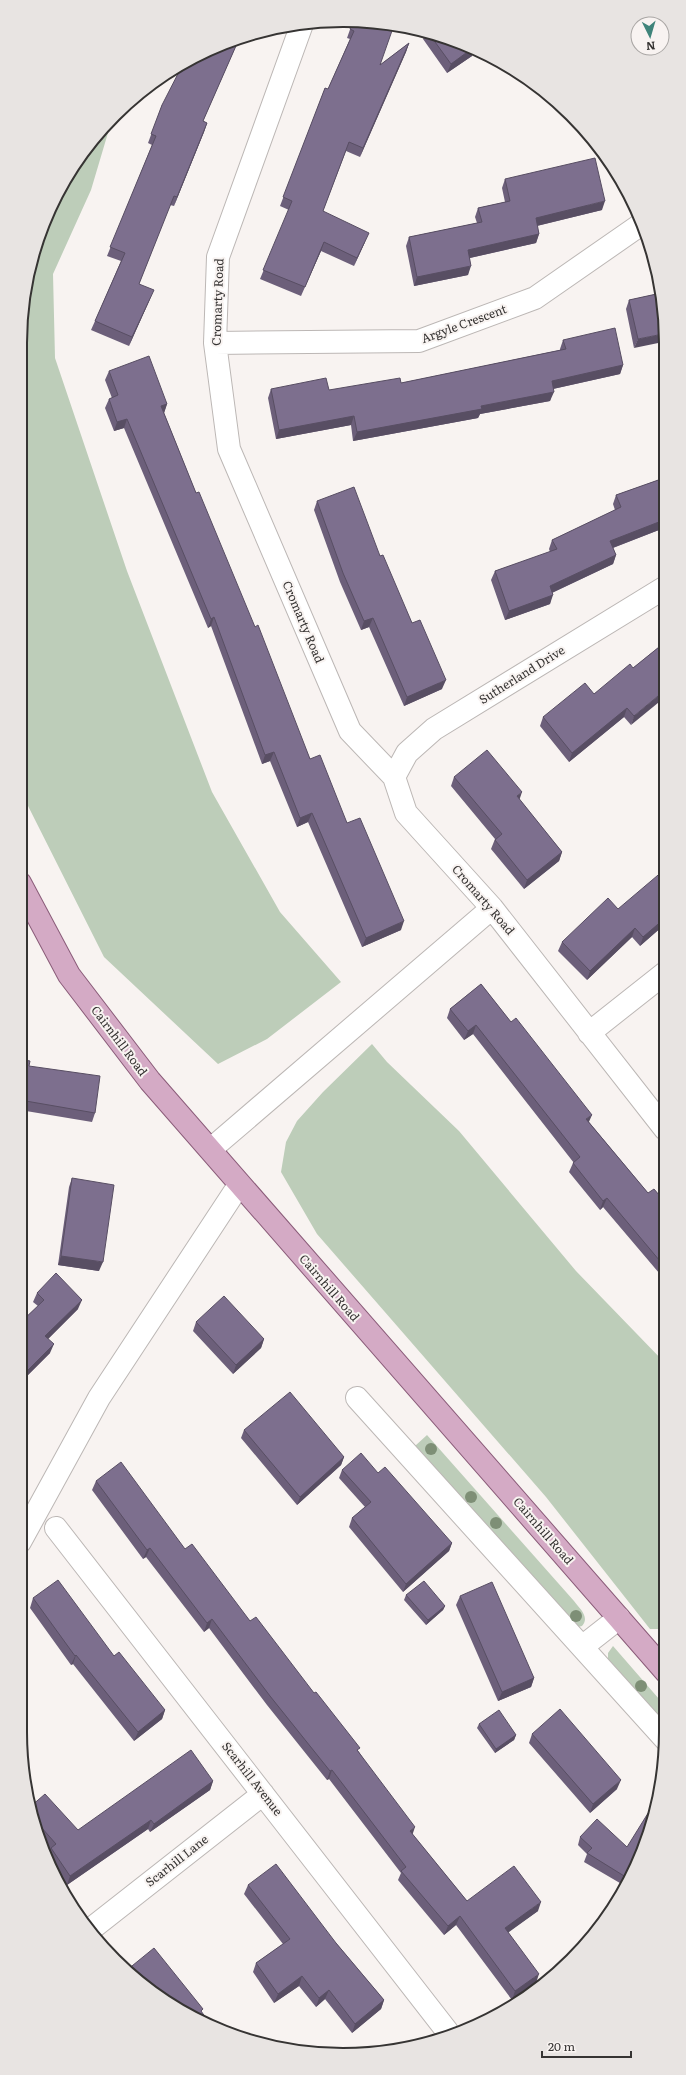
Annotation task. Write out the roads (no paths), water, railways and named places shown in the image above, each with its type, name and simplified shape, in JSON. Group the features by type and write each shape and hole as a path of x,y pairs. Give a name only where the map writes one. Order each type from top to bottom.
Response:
{"main road":[{"name":"Cairnhill Road","path":"27,897 69,975 150,1082 211,1149 239,1185 659,1664"}],"street":[{"name":"Cromarty Road","path":"300,30 218,257 215,343 229,449 350,731 394,777 406,813 492,908 659,1121"},
{"name":"Argyle Crescent","path":"215,343 419,341 535,298 637,227"},
{"name":"Sutherland Drive","path":"394,777 407,753 434,730 659,591"},
{"path":"211,1149 492,908"},
{"path":"589,1032 659,978"},
{"path":"27,1529 99,1398 239,1185"},
{"path":"357,1398 659,1732"},
{"name":"Scarhill Avenue","path":"56,1528 447,2030"},
{"path":"582,1647 619,1618"},
{"name":"Scarhill Lane","path":"94,1926 262,1794"}]}
